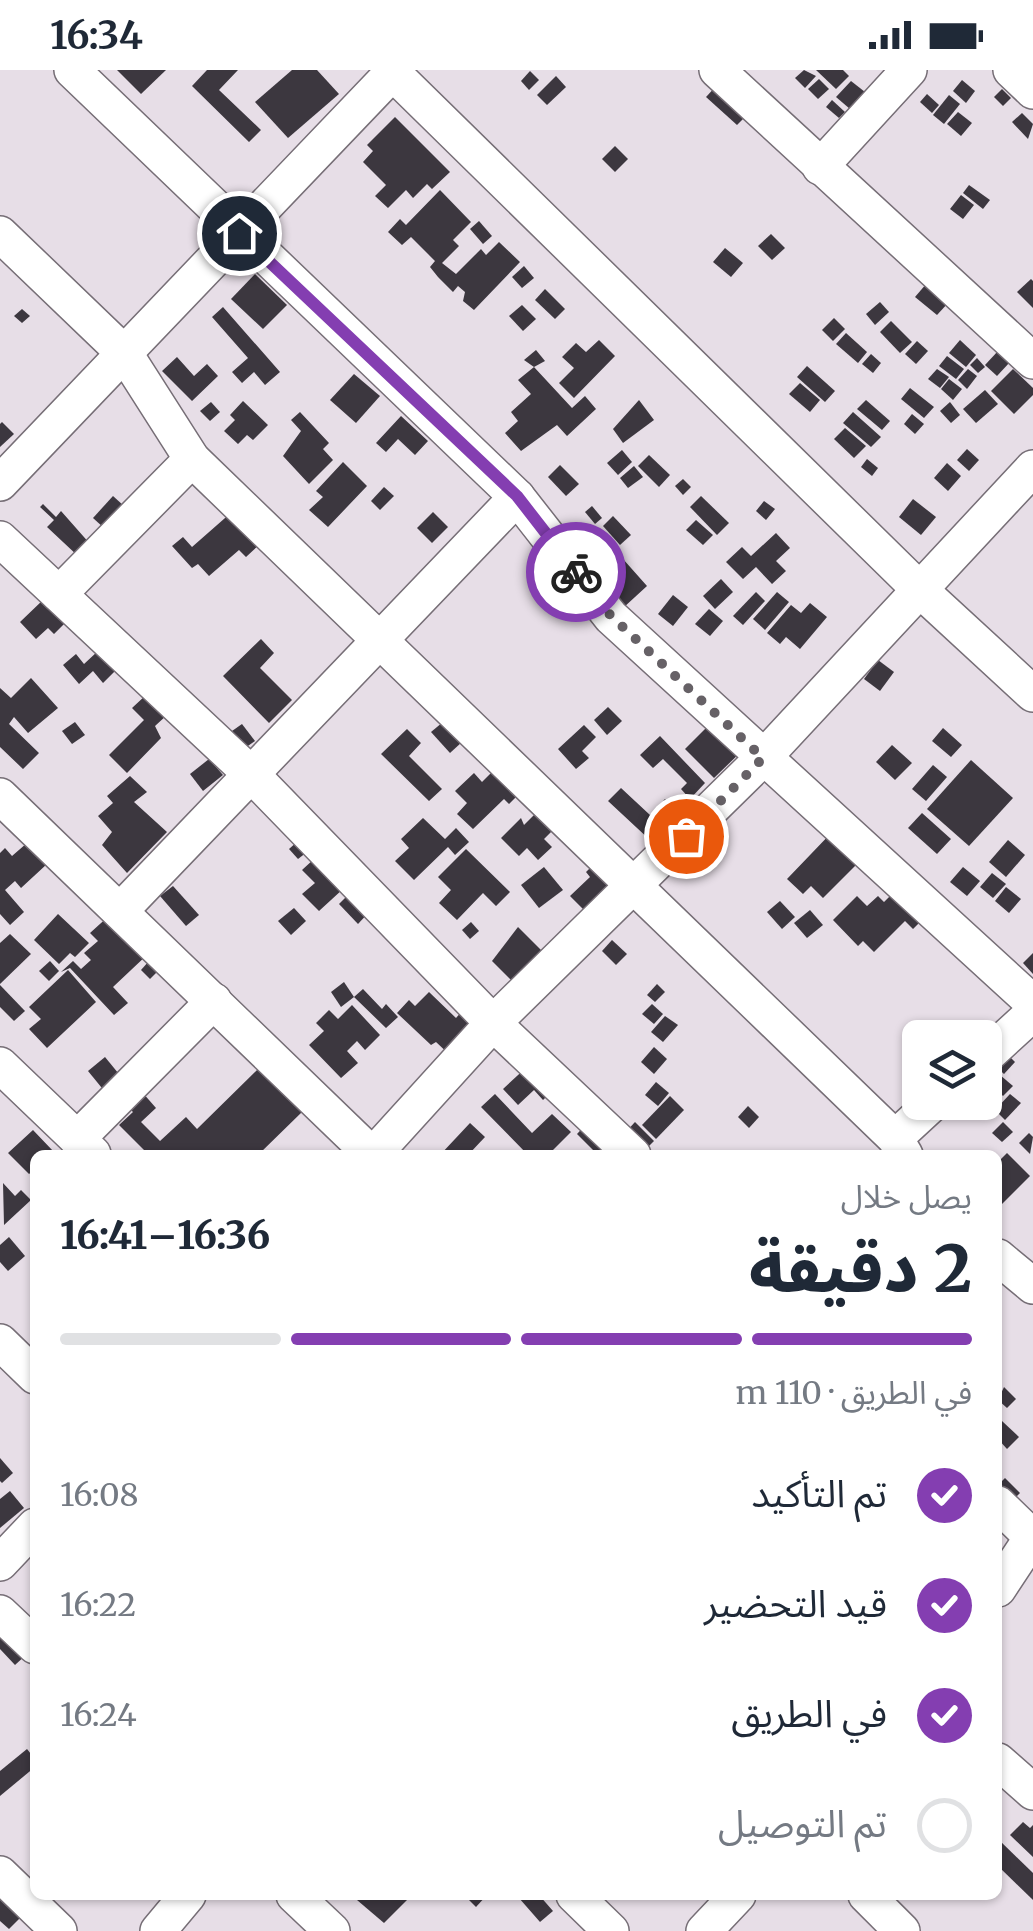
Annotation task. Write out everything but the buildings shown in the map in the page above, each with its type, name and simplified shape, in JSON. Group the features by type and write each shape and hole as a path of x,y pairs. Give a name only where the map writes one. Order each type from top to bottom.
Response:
{"street":[{"path":"72,70 517,496 611,616 1033,1003"},
{"path":"717,70 1033,361"},
{"path":"820,166 910,70"},
{"path":"1011,70 1033,92"},
{"path":"0,483 393,71 918,588 1033,694"},
{"path":"0,234 125,354 192,459 900,1146 920,1120"},
{"path":"60,594 192,459"},
{"path":"378,1150 493,1023 763,758 1033,468"},
{"path":"120,911 517,496"},
{"path":"0,539 252,776 493,1023 629,1150"},
{"path":"0,796 368,1150"},
{"path":"0,1066 86,1147 214,1001"},
{"path":"1002,1042 1033,1014"},
{"path":"1002,1259 1033,1286"},
{"path":"0,1342 30,1371"},
{"path":"1002,1508 1033,1537 1002,1583"},
{"path":"0,1563 30,1531"},
{"path":"0,1612 30,1641"},
{"path":"1002,1765 1033,1792"},
{"path":"0,1874 60,1931"},
{"path":"158,1931 184,1900"},
{"path":"299,1900 332,1931"},
{"path":"579,1900 611,1931"},
{"path":"704,1931 733,1900"},
{"path":"871,1900 902,1931"}],"way so far":[{"path":"576,572 611,616 763,758 686,836"}],"route":[{"path":"239,233 517,496 576,572"}]}
